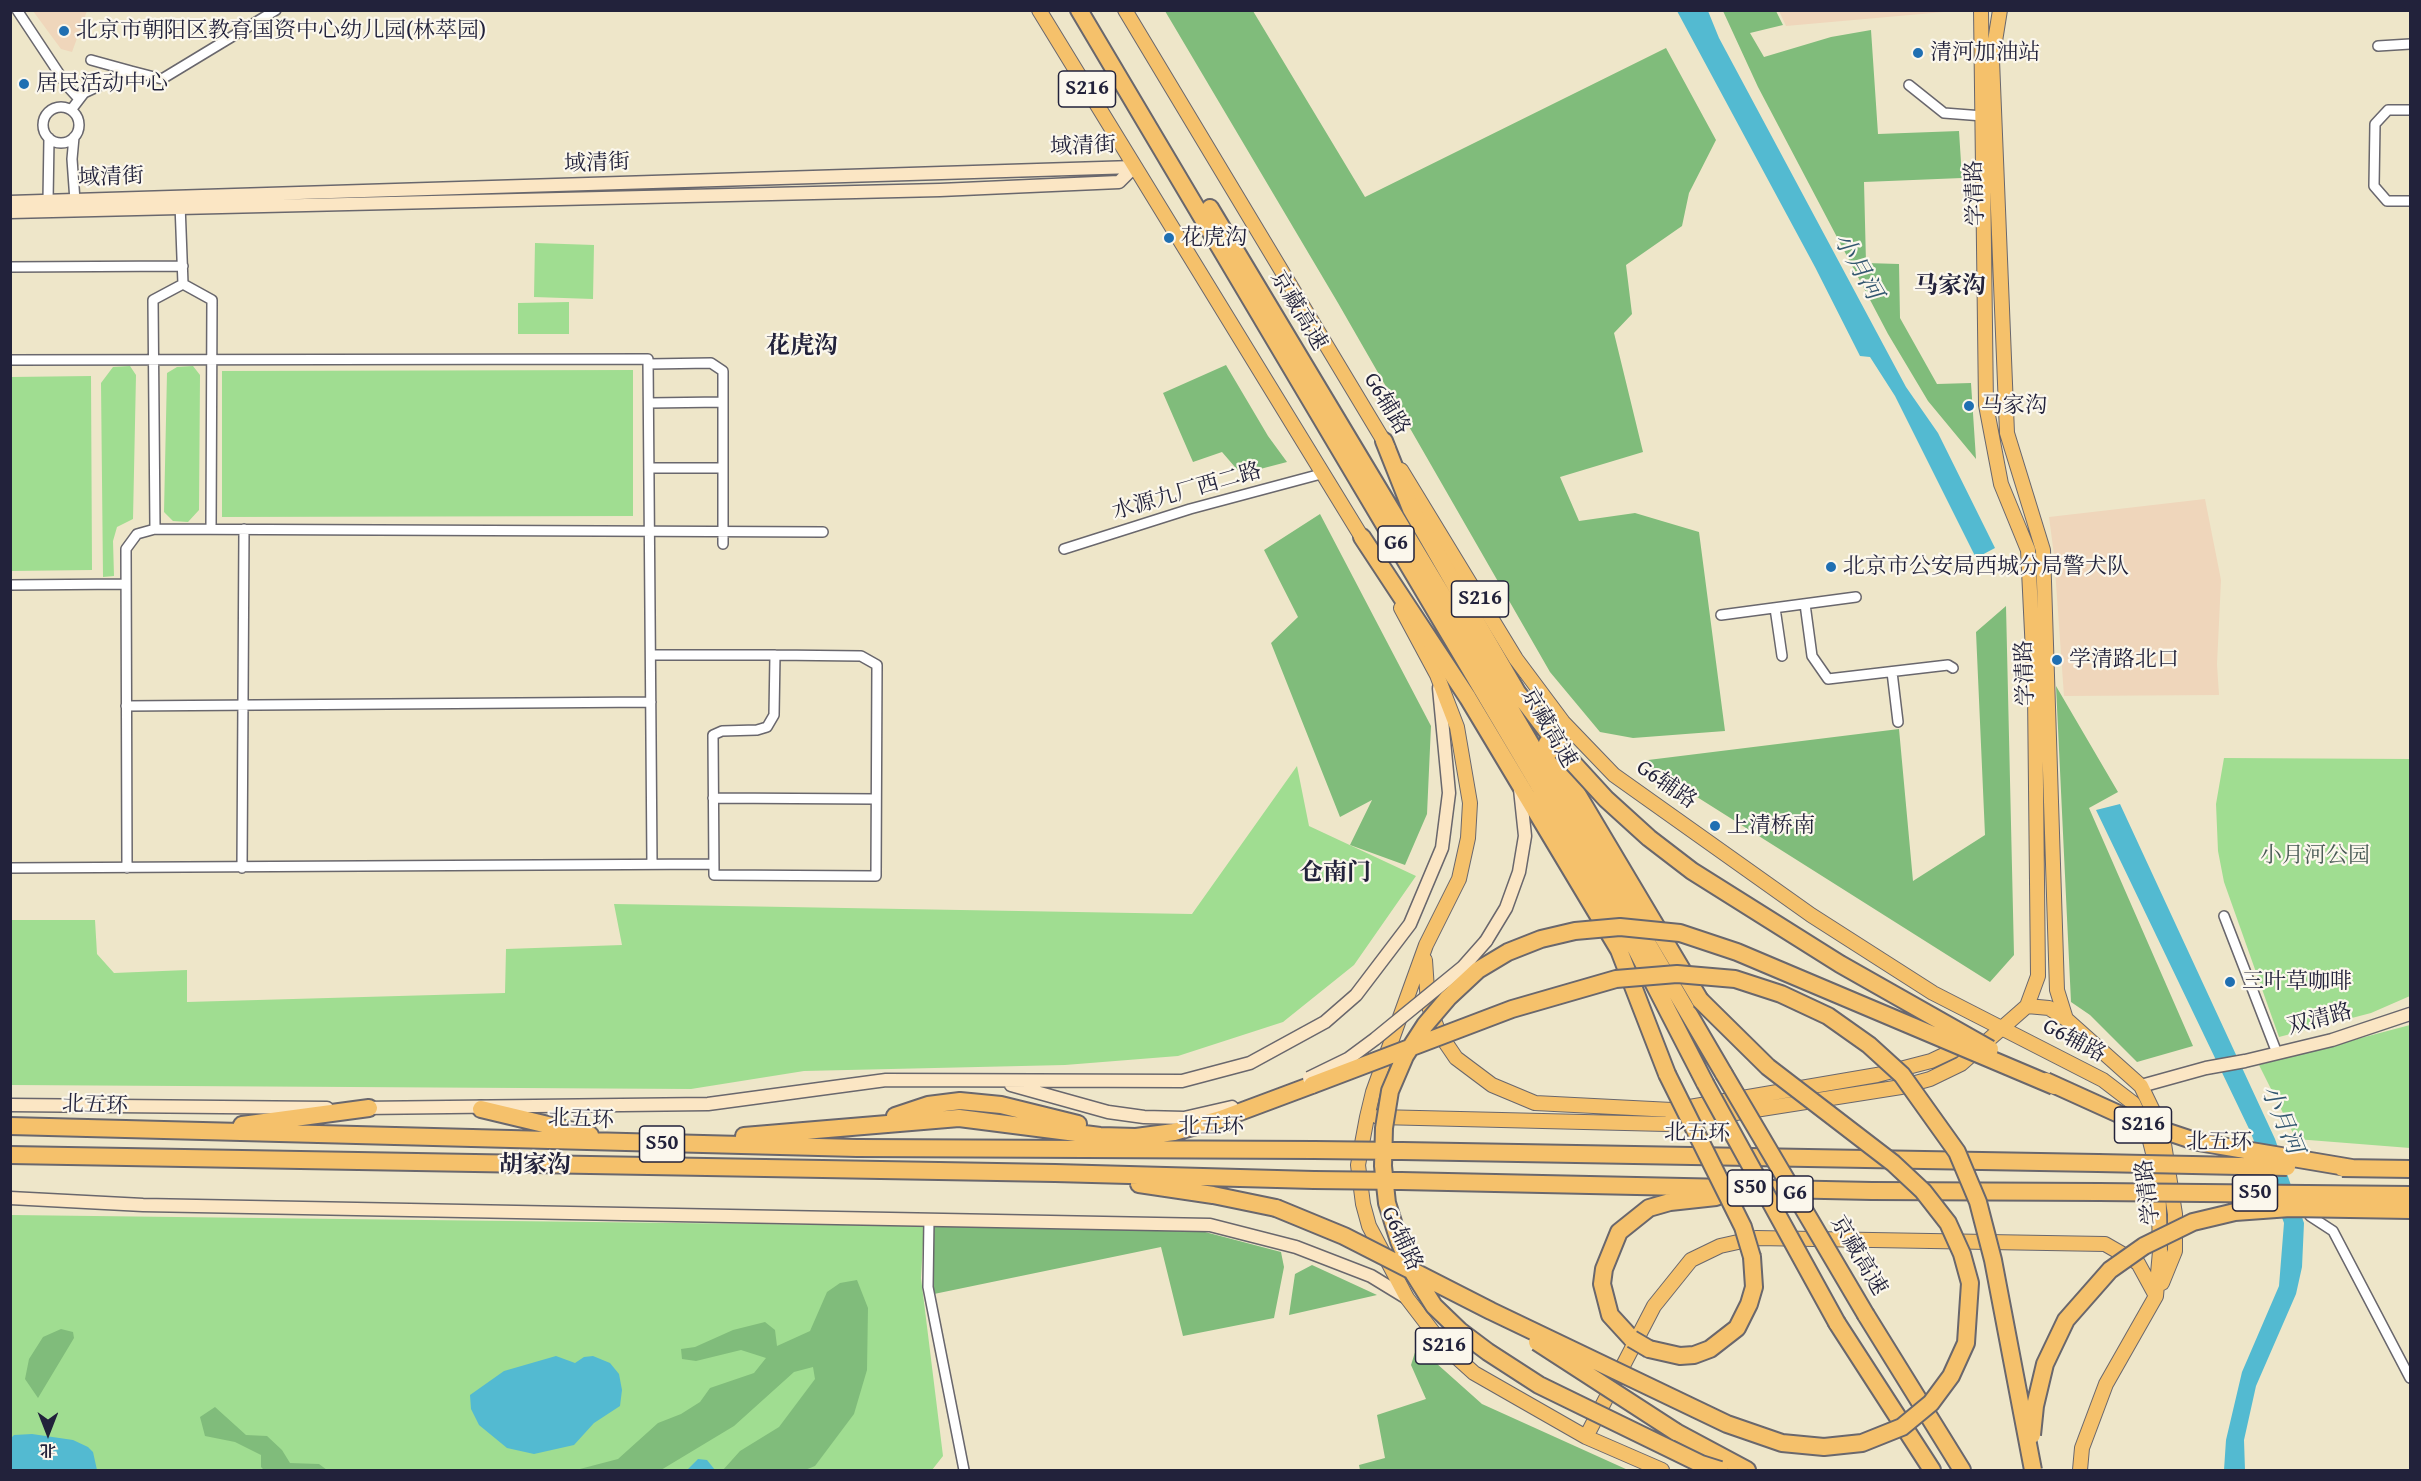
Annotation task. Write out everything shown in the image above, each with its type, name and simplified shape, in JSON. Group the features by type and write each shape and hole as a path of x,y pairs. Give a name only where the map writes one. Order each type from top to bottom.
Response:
{"highway":[{"name":"京藏高速","path":"1079,10 1630,939 1705,1083 1837,1323 1932,1470"},
{"name":"京藏高速","path":"1091,10 1488,671 1866,1315 1962,1470"},
{"path":"1055,1173 1214,1195 1276,1208 1344,1236 1491,1311 1727,1424 1782,1443 1824,1447 1862,1443 1902,1427 1931,1403 1952,1376 1966,1343 1970,1283 1962,1254 1948,1223 1923,1191 1893,1163 1768,1067 1700,1000 1411,509 1384,441"},
{"path":"1362,537 1467,698 1619,950 1667,1074 1743,1227 1752,1257 1754,1287 1749,1304 1737,1328 1710,1349 1694,1355 1680,1356 1649,1349 1632,1339 1610,1315 1602,1284 1604,1269 1619,1232 1649,1208 1706,1197 1872,1191"},
{"path":"1517,692 1562,751 1606,799 1649,838 1692,872 1840,964 2054,1086"},
{"path":"1720,1470 1701,1464 1539,1385 1488,1352 1460,1331 1434,1306 1412,1270 1399,1241 1387,1203 1383,1166 1383,1128 1390,1091 1405,1056 1425,1025 1448,998 1478,970 1508,952 1541,939 1575,930 1620,927 1680,933 1737,951 2132,1120 2198,1142 2352,1168"},
{"path":"640,1144 820,1131 875,1123 928,1105 960,1101 1001,1105 1099,1129 1174,1132 1221,1119 1311,1082 1512,1009 1616,979 1677,974 1735,979 1781,994 1828,1016 1869,1045 1902,1075 1956,1152 1978,1202 1993,1260 2032,1462"},
{"path":"192,1131 369,1108"},
{"path":"480,1109 622,1143"},
{"name":"北五环","path":"10,1126 640,1144 1402,1151 2410,1169"},
{"name":"北五环","path":"10,1155 1055,1173 1872,1191 2410,1195"},
{"path":"2032,1462 2035,1406 2045,1364 2066,1320 2110,1270 2144,1246 2193,1222 2235,1212 2290,1208 2410,1210"},
{"path":"1491,1311 1666,1425 1747,1470"}],"main road":[{"name":"G6辅路","path":"1039,10 1321,474 1362,537 1437,675 1457,727 1470,803 1468,838 1459,879 1426,945 1373,1092 1358,1165 1363,1204 1369,1226 1407,1298 1443,1345 1474,1373 1586,1437 1662,1470"},
{"name":"G6辅路","path":"1125,10 1516,659 1563,722 1614,775 1811,915 1933,993 2103,1080 2133,1104 2149,1137 2158,1173 2160,1251 2156,1296 2106,1384 2082,1448 2080,1470"},
{"name":"学清路","path":"1367,1117 1666,1124 1900,1087 1930,1079 1961,1064 2026,1006 2038,976 2034,694 2028,550 2001,484 1986,405 1981,10"},
{"name":"学清路","path":"2000,10 1992,60 2007,433 2043,550 2058,990 2066,1019 2141,1086 2164,1144 2175,1214 2175,1251 2156,1296"},
{"path":"1426,945 1425,977 1428,1004 1438,1033 1456,1058 1492,1085 1535,1103 1671,1110 1877,1075 1931,1061 2003,1028"},
{"path":"2026,1006 2049,1008 2066,1019"},
{"path":"1586,1437 1654,1306 1670,1283 1691,1260 1720,1246 1756,1238 2105,1244 2138,1263 2156,1296"}],"street":[{"path":"17,10 68,87 79,99"},
{"path":"91,60 162,79 276,10"},
{"path":"2378,46 2410,44"},
{"path":"71,110 84,93 130,71"},
{"path":"1909,85 1944,113 1983,116"},
{"path":"48,201 49,138 43,127 50,111 60,107 71,110 79,125 74,137 72,159 75,201"},
{"path":"2410,110 2388,110 2375,124 2374,186 2386,201 2410,201"},
{"path":"49,138 59,142 74,137"},
{"name":"域清街","path":"10,212 180,202 1134,167"},
{"name":"域清街","path":"10,202 180,202"},
{"path":"180,202 183,284"},
{"path":"10,267 183,266"},
{"path":"155,529 153,300 183,284"},
{"path":"183,284 212,300 211,529"},
{"path":"10,360 648,359 652,864"},
{"path":"649,364 717,365 723,371 723,544"},
{"path":"649,403 723,402"},
{"path":"649,468 723,468"},
{"name":"水源九厂西二路","path":"1064,549 1190,509 1321,474"},
{"path":"127,868 126,549 137,534 155,529 823,532"},
{"path":"242,867 244,529"},
{"path":"10,585 126,584"},
{"path":"1721,615 1856,597"},
{"path":"1805,604 1812,656 1828,679 1948,665 1953,668"},
{"path":"1775,608 1782,656"},
{"path":"651,655 775,655 861,656 877,665 876,876 714,875 713,735 722,731 758,730 767,727 774,715 775,655"},
{"path":"1892,672 1898,722"},
{"path":"10,1105 480,1109 708,1104 886,1080 1182,1081 1250,1063 1325,1022 1356,995 1410,924 1442,848 1449,793 1437,675"},
{"path":"126,706 651,702"},
{"path":"996,1081 1108,1112 1144,1117 1184,1118 1220,1111 1311,1082 1375,1039 1463,967 1486,941 1506,908 1519,872 1525,836 1520,788"},
{"path":"713,798 876,799"},
{"path":"10,867 714,864"},
{"path":"2224,916 2277,1053"},
{"name":"双清路","path":"2141,1086 2206,1068 2332,1040 2410,1014"},
{"path":"10,1198 154,1205 1210,1225 1296,1247 1371,1276 1407,1298"},
{"path":"2310,1216 2333,1231 2410,1378"},
{"path":"929,1219 928,1287 964,1470"}],"shaded area":[{"name":"北京市朝阳区教育国资中心幼儿园(林萃园)","path":"33,11 87,11 72,52 61,49"},
{"path":"1779,11 1955,11 1786,26"},
{"path":"2205,499 2221,580 2217,664 2219,695 2064,696 2054,555 2049,517"}],"green space":[{"path":"1165,11 1253,11 1365,197 1666,48 1716,140 1689,193 1682,226 1626,265 1632,314 1614,333 1643,452 1560,477 1579,521 1635,513 1699,532 1725,731 1633,738 1600,732 1550,672 1338,303"},
{"path":"1723,11 1776,11 1783,25 1750,33 1764,57 1831,37 1871,30 1878,134 1959,131 1962,178 1864,182 1866,263 1899,264 1900,318 1937,384 1971,383 1976,459 1928,401 1888,334 1758,87"},
{"path":"535,243 594,245 593,299 534,297"},
{"path":"569,302 569,334 518,334 518,303"},
{"path":"1226,365 1268,436 1287,462 1241,474 1222,452 1193,462 1163,393"},
{"path":"130,366 136,375 133,519 117,527 113,541 114,576 103,577 101,383 113,367"},
{"path":"193,366 200,375 199,510 188,522 173,521 164,512 167,373 177,367"},
{"path":"633,370 633,516 222,517 222,371"},
{"path":"91,376 92,570 11,571 11,377"},
{"path":"1320,514 1431,726 1427,814 1405,865 1350,845 1372,800 1340,817 1271,643 1298,617 1264,550"},
{"path":"2006,606 2014,955 1990,982 1640,761 1899,729 1913,881 1985,835 1976,632"},
{"path":"2056,686 2118,792 2089,808 2193,1046 2137,1062 2090,1015 2071,1002"},
{"name":"小月河公园","path":"2224,758 2410,759 2410,996 2371,1013 2279,1037 2224,882 2218,851 2216,804"},
{"path":"1297,766 1309,826 1416,876 1354,965 1283,1022 1178,1056 1065,1065 804,1071 691,1089 11,1085 11,920 95,920 97,954 114,973 187,970 187,1002 505,993 506,949 622,945 614,904 1192,914"},
{"path":"2410,1025 2410,1148 2296,1139 2259,1065"},
{"path":"11,1215 924,1226 921,1278 943,1456 932,1470 11,1470"},
{"path":"937,1223 1205,1232 1281,1252 1284,1267 1274,1318 1183,1336 1161,1247 934,1294 933,1228"},
{"path":"1312,1265 1377,1295 1289,1315 1295,1274"},
{"path":"857,1280 868,1308 867,1370 854,1414 815,1466 805,1470 723,1470 740,1451 779,1427 815,1379 813,1367 794,1372 734,1426 661,1470 576,1470 618,1459 658,1423 681,1414 700,1402 710,1388 754,1373 766,1358 741,1350 696,1361 682,1359 681,1349 695,1347 733,1330 765,1322 775,1330 777,1346 810,1331 827,1292 840,1283"},
{"path":"61,1329 73,1332 74,1338 38,1398 25,1379 29,1359 43,1337"},
{"path":"1417,1346 1482,1404 1628,1470 1360,1470 1359,1465 1385,1458 1377,1415 1426,1399 1411,1365"},
{"path":"215,1407 246,1435 267,1436 282,1450 290,1463 319,1464 327,1470 264,1470 261,1467 261,1455 235,1442 205,1436 200,1417"}],"water":[{"path":"1677,11 1708,11 1719,38 1906,387 1938,433 1995,548 1976,558 1895,396 1870,357 1860,356 1815,267"},
{"path":"2120,804 2275,1139 2304,1223 2302,1267 2296,1294 2256,1386 2244,1440 2245,1470 2224,1470 2226,1440 2242,1372 2279,1286 2284,1223 2251,1133 2096,810"},
{"path":"556,1356 575,1363 584,1357 593,1356 610,1363 619,1374 622,1390 620,1406 594,1423 574,1445 534,1454 507,1448 479,1425 471,1409 470,1395 504,1371"},
{"path":"32,1434 73,1440 88,1447 93,1452 97,1470 11,1470 11,1438 14,1435"},
{"path":"698,1459 707,1460 715,1470 687,1470"}],"place":[{"name":"北京市朝阳区教育国资中心幼儿园(林萃园)","path":"64,31"},
{"name":"清河加油站","path":"1918,53"},
{"name":"居民活动中心","path":"24,84"},
{"name":"花虎沟","path":"1169,238"},
{"name":"马家沟","path":"1969,406"},
{"name":"北京市公安局西城分局警犬队","path":"1831,567"},
{"name":"学清路北口","path":"2057,660"},
{"name":"上清桥南","path":"1715,826"},
{"name":"三叶草咖啡","path":"2230,982"}],"district":[{"name":"马家沟","path":"1950,287"},
{"name":"花虎沟","path":"802,347"},
{"name":"仓南门","path":"1335,874"},
{"name":"胡家沟","path":"535,1166"}],"water label":[{"name":"小月河","path":"1857,267"},
{"name":"小月河","path":"2281,1120"}]}
